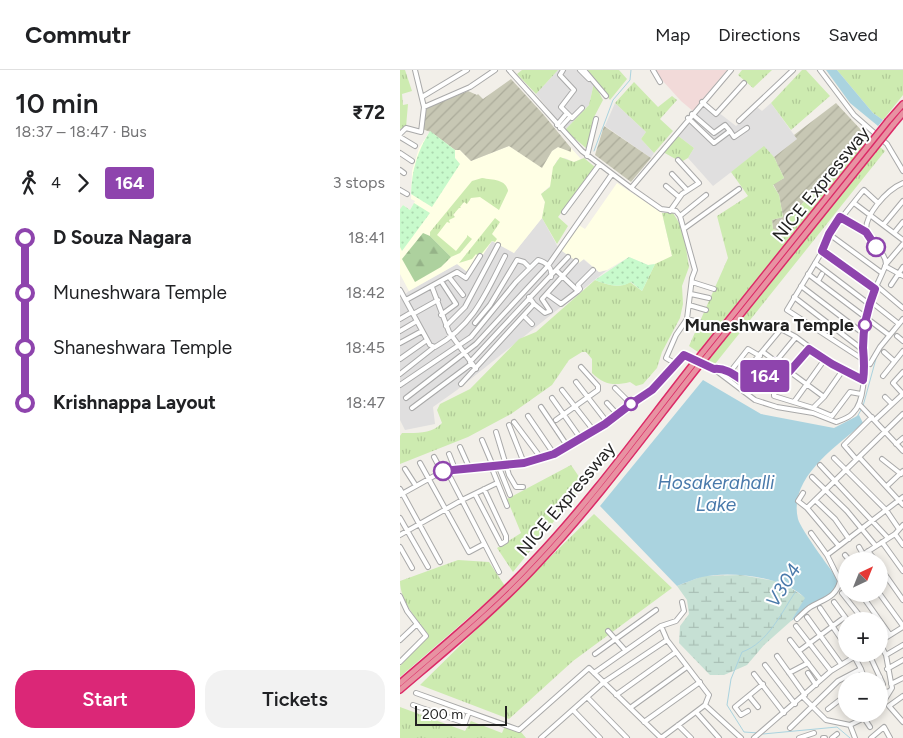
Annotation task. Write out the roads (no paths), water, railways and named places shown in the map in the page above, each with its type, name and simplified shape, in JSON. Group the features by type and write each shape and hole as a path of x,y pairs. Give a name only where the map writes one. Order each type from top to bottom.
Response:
{"highway":[{"name":"NICE Expressway","path":"400,690 474,626 539,563 583,512 706,353 891,123 903,104"},
{"path":"891,123 903,113"},
{"name":"NICE Expressway","path":"400,683 471,622 535,559 697,365"}],"street":[{"path":"415,70 424,107 421,132 406,128 400,134 415,146"},
{"path":"422,97 467,70"},
{"path":"424,107 470,87 495,70"},
{"path":"510,70 558,127 599,166 661,209 676,211 680,216 695,265 687,319 666,358 676,364"},
{"path":"563,70 560,75 574,90 560,106 572,118 582,108"},
{"path":"580,70 589,79"},
{"path":"584,70 606,96"},
{"path":"653,70 660,82"},
{"path":"631,188 688,118 731,70"},
{"path":"739,121 793,70"},
{"path":"820,70 854,115 886,144 903,171"},
{"path":"702,102 716,114 744,83"},
{"path":"692,114 714,133"},
{"path":"558,127 569,115"},
{"path":"688,118 708,138 715,142 730,131"},
{"path":"588,156 596,119"},
{"path":"696,126 700,121"},
{"path":"708,138 724,125 734,137 747,128"},
{"path":"400,153 412,161"},
{"path":"678,160 699,183"},
{"path":"564,212 599,166"},
{"path":"406,398 464,354 548,264 612,174"},
{"path":"672,174 687,190"},
{"path":"670,211 679,197 704,179"},
{"path":"866,232 878,202 889,191 903,183"},
{"path":"666,186 679,197"},
{"path":"685,228 739,189"},
{"path":"400,190 407,194"},
{"path":"878,202 864,190 840,217 829,234 815,263 787,307 789,312 870,364 903,320"},
{"path":"680,216 706,196"},
{"path":"884,224 903,201"},
{"path":"854,203 903,240"},
{"path":"840,217 866,232 885,258 886,265"},
{"path":"894,233 903,222"},
{"path":"829,234 882,273"},
{"path":"440,562 401,493 444,471 524,463 554,454 594,431 652,390 686,355 714,369 755,400 776,407 813,414 836,422 852,415 860,404 866,363 863,350 865,318 886,265 903,244"},
{"path":"446,326 465,306 498,245"},
{"path":"822,251 903,308"},
{"path":"406,300 449,276 460,272 466,278 480,256"},
{"path":"400,374 433,348 452,336 474,314 505,256"},
{"path":"412,408 471,363 529,297 557,271 568,257"},
{"path":"475,323 490,305 517,260 524,262 530,268"},
{"path":"400,385 459,347 477,332 516,282 538,260 548,264 552,272 551,277"},
{"path":"461,384 524,316 542,300 576,261"},
{"path":"815,263 899,324"},
{"path":"886,265 901,274"},
{"path":"891,285 901,274 903,267"},
{"path":"547,294 561,304 578,291 580,288 578,285 593,270"},
{"path":"557,271 578,291"},
{"path":"808,274 890,335"},
{"path":"818,280 822,274"},
{"path":"449,276 463,295"},
{"path":"440,281 456,304 442,315"},
{"path":"692,282 714,289"},
{"path":"801,286 864,334"},
{"path":"432,287 446,326 476,369"},
{"path":"400,290 401,296 406,300 433,348"},
{"path":"691,294 709,298"},
{"path":"529,297 545,313 550,311 542,300"},
{"path":"794,297 863,350"},
{"path":"400,319 438,300"},
{"path":"689,305 706,310"},
{"path":"524,316 532,324"},
{"path":"687,319 702,323"},
{"path":"400,331 417,321"},
{"path":"740,378 781,329 796,336 809,349 825,359 863,380"},
{"path":"400,343 422,331"},
{"path":"714,369 720,368 730,372 755,387 796,336"},
{"path":"897,336 903,341"},
{"path":"400,360 427,340"},
{"path":"743,345 760,356"},
{"path":"730,372 748,349"},
{"path":"809,349 789,372 773,395 832,416 850,392 861,394"},
{"path":"883,376 903,351"},
{"path":"763,352 824,397"},
{"path":"884,352 894,361"},
{"path":"794,402 825,359"},
{"path":"556,420 598,390 598,387 581,367"},
{"path":"812,408 824,397 843,370"},
{"path":"903,372 893,383 903,394 844,445 901,498 903,505"},
{"path":"576,382 607,422"},
{"path":"616,388 631,404"},
{"path":"562,390 594,431"},
{"path":"885,397 892,404"},
{"path":"552,398 581,439"},
{"path":"607,403 617,414"},
{"path":"860,404 903,451"},
{"path":"541,407 568,447"},
{"path":"807,508 834,479 903,414"},
{"path":"528,416 554,454"},
{"path":"514,422 541,458"},
{"path":"509,425 524,463"},
{"path":"496,432 509,475 515,486 523,487"},
{"path":"896,444 903,438"},
{"path":"482,440 507,506"},
{"path":"460,447 469,467"},
{"path":"449,454 455,469"},
{"path":"434,456 462,500 499,572"},
{"path":"834,458 846,468 901,527 895,534 868,551"},
{"path":"882,459 902,472 887,486"},
{"path":"420,463 430,478 469,552 484,544"},
{"path":"498,465 510,495"},
{"path":"820,465 874,520 888,538"},
{"path":"405,469 416,486"},
{"path":"812,478 875,545"},
{"path":"400,535 462,500 497,483"},
{"path":"475,494 501,544 506,541 506,536 484,489"},
{"path":"803,493 798,501 807,508 838,546"},
{"path":"827,555 901,498"},
{"path":"815,500 835,518 849,539"},
{"path":"400,518 428,567"},
{"path":"797,619 809,608 824,602 838,591 840,581 827,555 811,533"},
{"path":"895,534 903,545"},
{"path":"882,542 903,571"},
{"path":"400,547 412,568"},
{"path":"859,547 862,552"},
{"path":"888,579 903,600"},
{"path":"400,596 407,611 426,636 400,662"},
{"path":"594,673 661,626 676,621 682,616 682,602"},
{"path":"834,602 841,612"},
{"path":"849,602 857,612"},
{"path":"867,602 890,635 903,626 886,602"},
{"path":"820,608 838,634"},
{"path":"595,654 614,638 656,610"},
{"path":"808,617 841,664"},
{"path":"799,651 838,622"},
{"path":"400,640 417,624"},
{"path":"416,693 519,730 589,668 661,738 706,705 710,695 667,640 661,626"},
{"path":"796,626 831,671"},
{"path":"608,631 625,650"},
{"path":"541,738 604,682 667,640"},
{"path":"790,640 820,679"},
{"path":"888,654 903,645"},
{"path":"616,695 676,652"},
{"path":"777,656 804,696 826,720 850,725 856,722"},
{"path":"887,668 903,660"},
{"path":"789,673 808,662"},
{"path":"755,738 804,696 820,679 844,662"},
{"path":"858,662 862,672"},
{"path":"887,662 891,684 888,695"},
{"path":"765,665 795,704"},
{"path":"630,708 687,667"},
{"path":"790,728 838,682 861,669"},
{"path":"808,673 816,685"},
{"path":"754,674 784,713"},
{"path":"891,684 903,678"},
{"path":"644,722 700,682"},
{"path":"748,711 741,715 735,707 763,684"},
{"path":"749,696 758,706"},
{"path":"902,719 889,706 903,696"},
{"path":"587,697 627,738"},
{"path":"828,709 838,702"},
{"path":"413,705 465,723 469,712"},
{"path":"706,705 740,738"},
{"path":"573,710 600,738"},
{"path":"696,712 719,738"},
{"path":"867,722 870,726"},
{"path":"678,725 691,738"},
{"path":"850,725 855,738"},
{"path":"871,738 884,727 890,738"},
{"path":"799,738 814,733"},
{"path":"832,738 837,734"}],"water":[{"path":"826,70 837,70 873,113 883,120 878,126 850,103"},
{"name":"Hosakerahalli Lake","path":"703,380 761,414 834,428 859,415 863,423 828,453 807,477 800,490 797,504 800,525 838,579 838,589 791,621 805,598 796,591 771,580 727,574 699,578 677,586 600,506"}],"waterway":[{"path":"594,151 613,100 630,80 631,70"},
{"name":"V304","path":"863,406 877,355"},
{"name":"V304","path":"857,417 861,410"},
{"name":"V304","path":"759,733 744,732 727,705 731,679 742,652 751,648 767,635 796,591"},
{"name":"V304","path":"763,734 837,727 850,738"}],"place":[{"name":"Muneshwara Temple","path":"865,325"}]}
